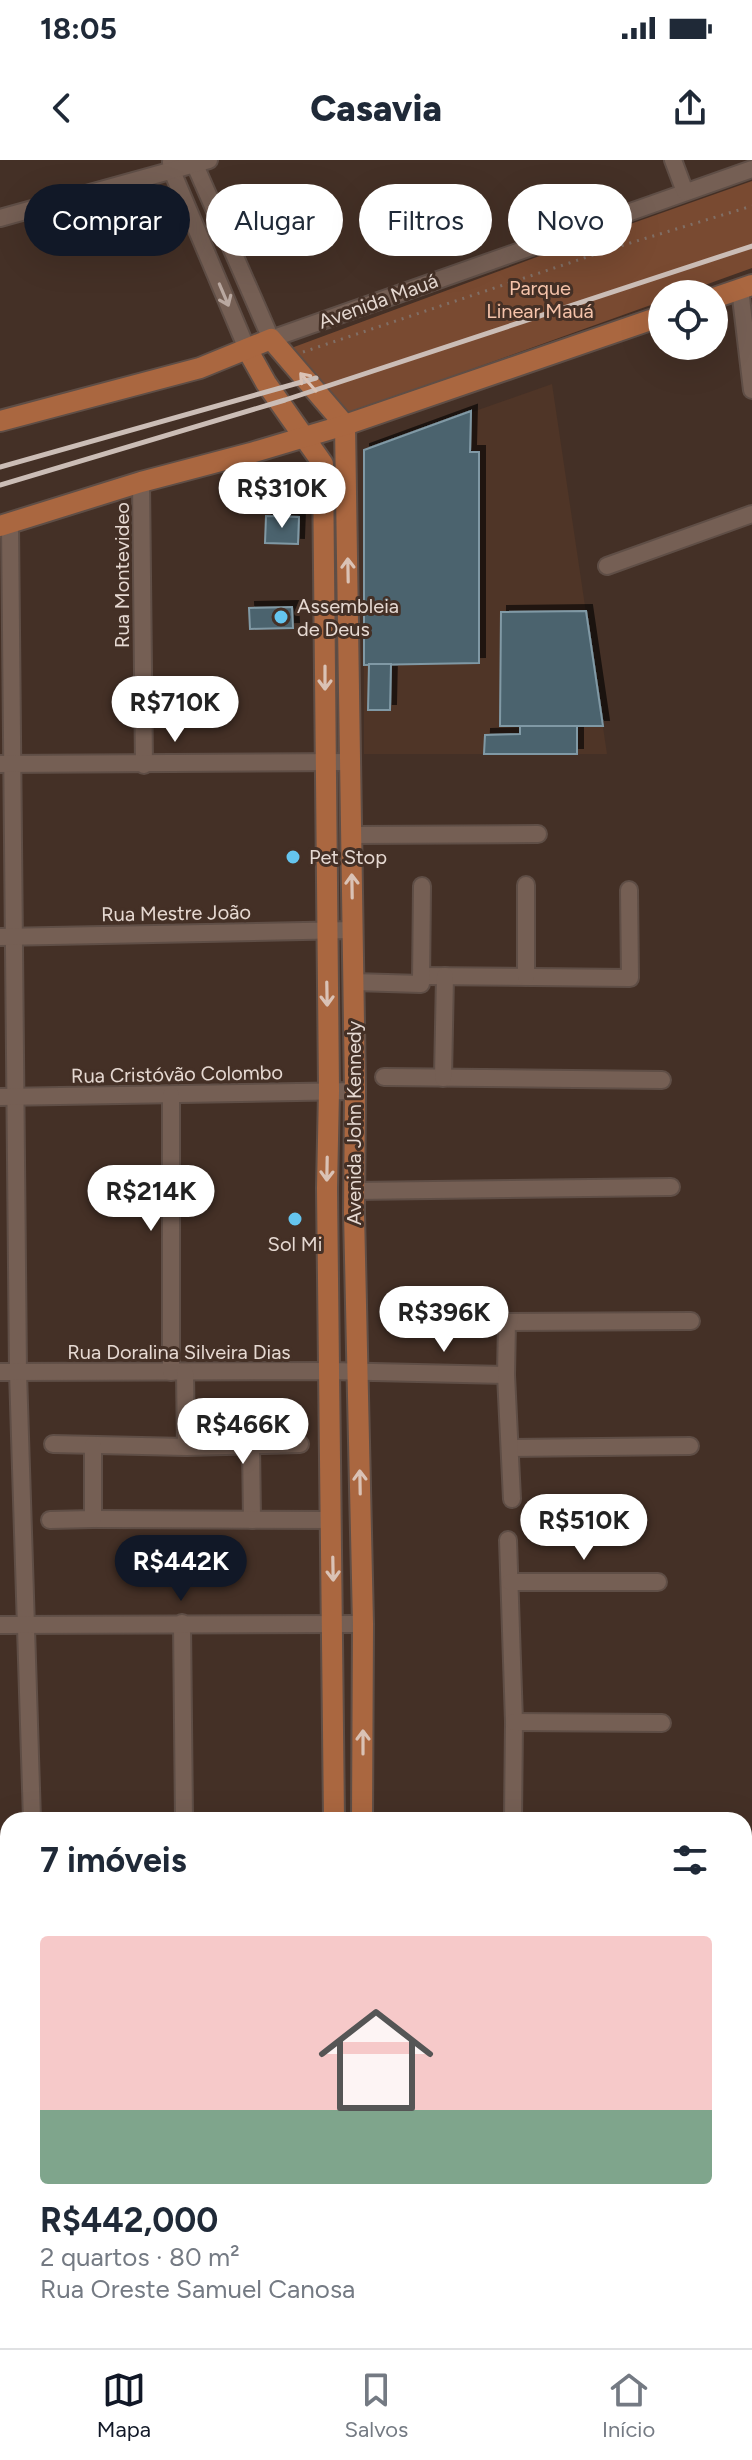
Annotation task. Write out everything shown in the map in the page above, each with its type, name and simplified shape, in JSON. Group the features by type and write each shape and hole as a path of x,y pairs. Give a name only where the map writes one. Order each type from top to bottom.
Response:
{"main road":[{"path":"5,525 141,482 345,425 648,321"},
{"name":"Avenida Mauá","path":"0,421 200,368 271,339"},
{"path":"271,339 345,425"},
{"name":"Avenida John Kennedy","path":"247,349 266,383 323,464 334,1812"},
{"name":"Avenida John Kennedy","path":"345,425 354,982 354,1191 363,1624 362,1812"}],"street":[{"path":"673,160 685,192"},
{"path":"0,218 172,166 198,162 271,339"},
{"path":"172,166 247,349"},
{"name":"Avenida Mauá","path":"271,339 752,169"},
{"path":"746,287 752,390"},
{"name":"Rua Montevideo","path":"141,482 144,765"},
{"path":"607,566 752,514"},
{"path":"5,525 8,1096 32,1812"},
{"path":"6,764 351,762"},
{"path":"352,835 538,834"},
{"path":"526,885 526,977"},
{"path":"354,982 421,984 422,886"},
{"path":"421,976 630,978 629,890"},
{"name":"Rua Mestre João","path":"8,937 353,930"},
{"path":"443,1078 445,976"},
{"path":"384,1077 662,1080"},
{"name":"Rua Cristóvão Colombo","path":"8,1096 355,1091"},
{"path":"171,1095 178,1372 186,1447"},
{"path":"354,1191 671,1187"},
{"path":"512,1499 506,1375 507,1322 691,1321"},
{"name":"Rua Doralina Silveira Dias","path":"0,1372 330,1371 506,1375"},
{"path":"53,1444 186,1447 300,1444"},
{"path":"93,1445 93,1519"},
{"path":"251,1445 252,1520"},
{"path":"510,1448 690,1446"},
{"path":"50,1520 332,1520"},
{"path":"508,1540 514,1722 513,1812"},
{"path":"510,1582 658,1582"},
{"path":"182,1623 184,1812"},
{"path":"0,1625 363,1624"},
{"path":"514,1722 662,1723"}],"path":[{"path":"287,358 617,247 752,206"}],"shaded area":[{"path":"552,384 607,754 364,754 364,450"}],"green space":[{"name":"Parque Linear Mauá","path":"752,181 752,268 719,280 648,280 648,306 353,412 342,411 292,354 294,347 540,256 632,256 632,223"}],"building":[{"path":"471,411 470,452 479,452 479,663 364,665 364,450"},
{"path":"278,480 297,481 296,510 268,509 269,488 278,489"},
{"path":"266,516 299,517 298,544 265,543"},
{"path":"292,607 293,628 250,629 249,608"},
{"path":"586,611 603,726 500,726 501,612"},
{"path":"369,664 391,664 390,710 368,710"},
{"path":"520,726 577,726 577,754 484,754 485,735 520,734"}],"railway":[{"path":"0,485 285,400 752,246"},
{"path":"0,467 316,378"}],"place":[{"name":"Assembleia de Deus","path":"281,617"},
{"name":"Pet Stop","path":"293,857"},
{"name":"Sol Mi","path":"295,1219"}]}
